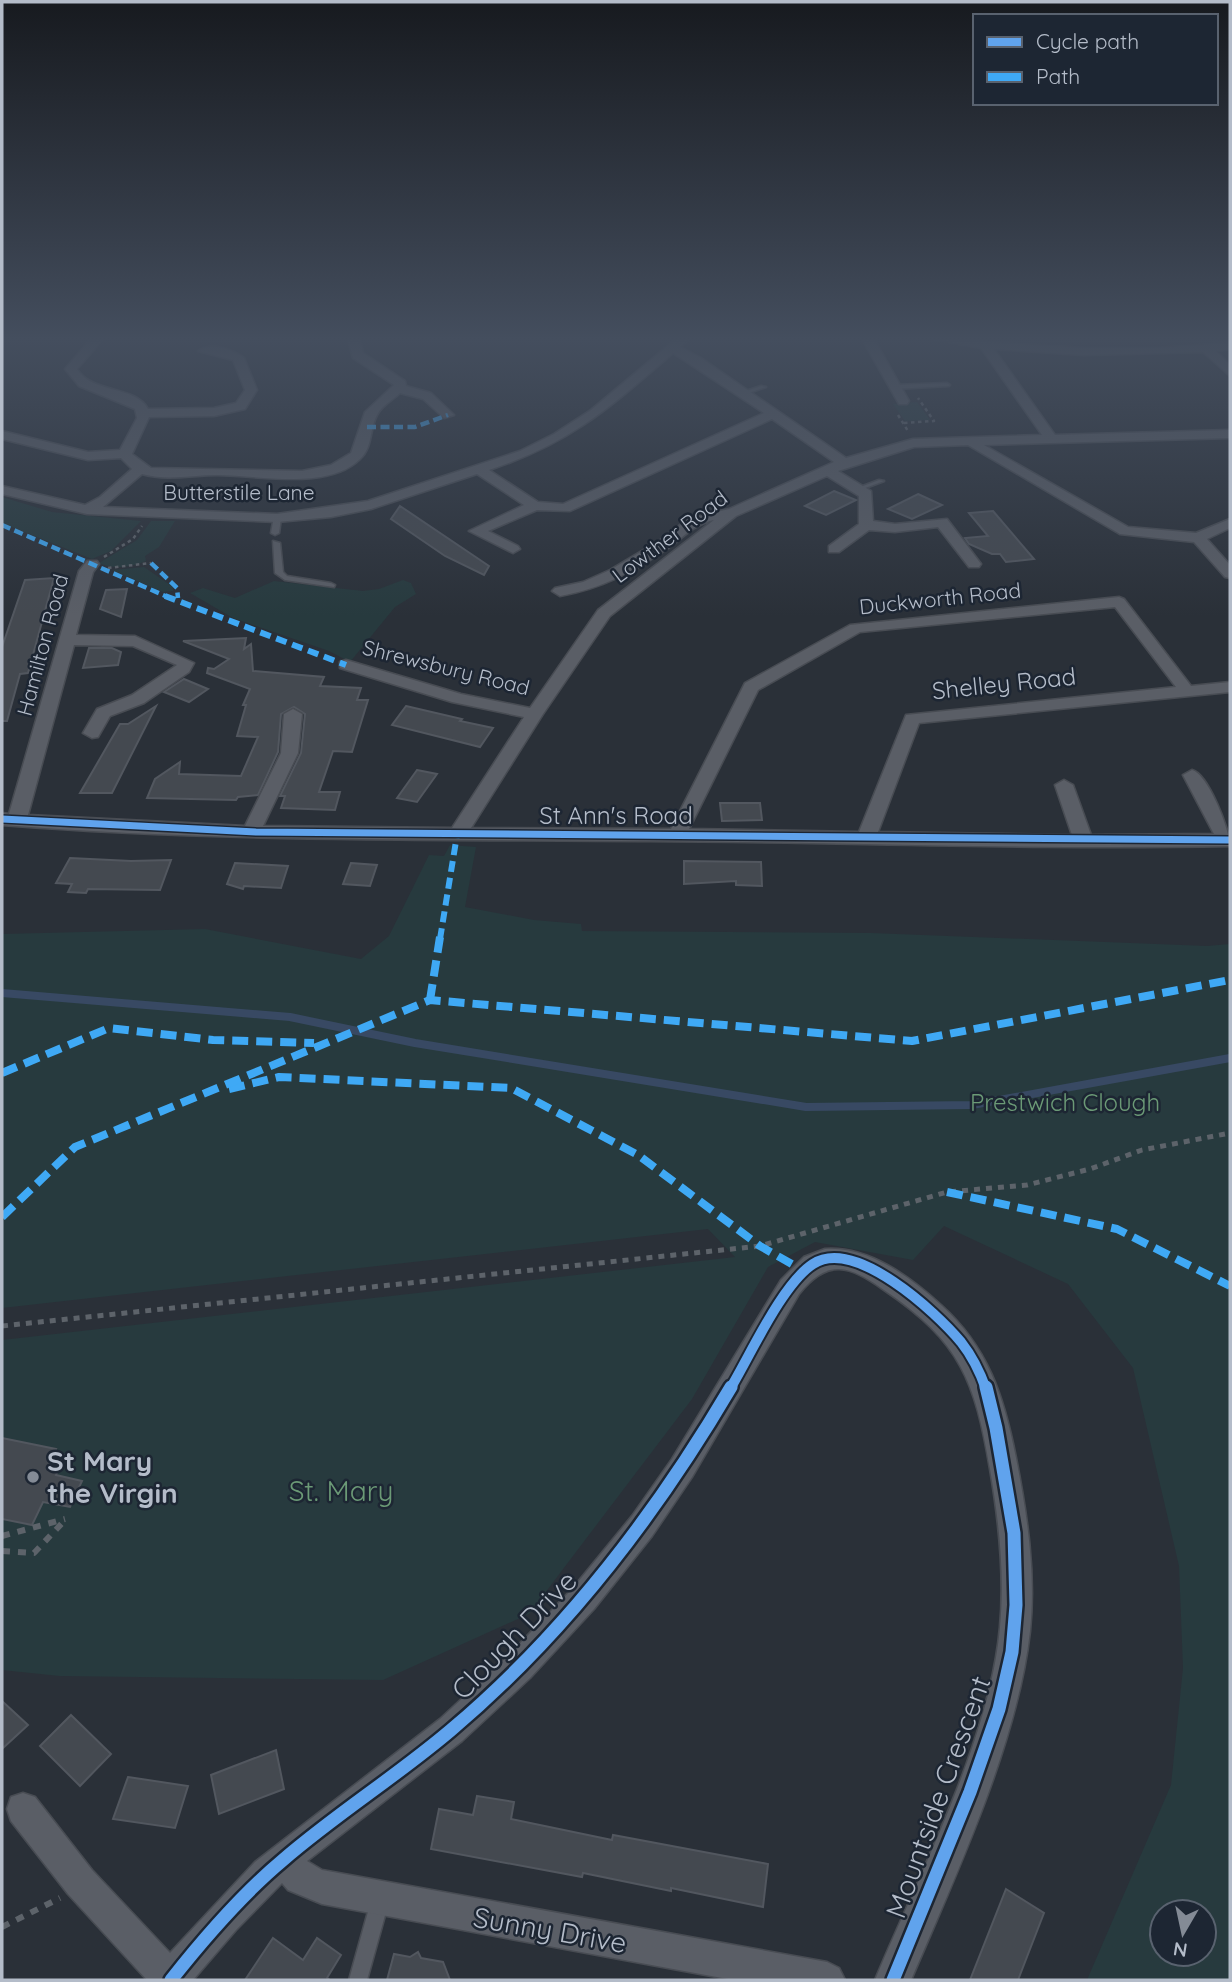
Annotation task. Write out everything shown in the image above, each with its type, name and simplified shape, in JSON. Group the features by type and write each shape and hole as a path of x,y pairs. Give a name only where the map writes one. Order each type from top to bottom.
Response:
{"street":[{"path":"125,454 136,431"},
{"path":"125,454 139,469 154,472 228,471 274,475 310,473 337,466 359,454 367,431"},
{"name":"Butterstile Lane","path":"2,490 87,510 277,518 331,513 371,505 479,470 567,431"},
{"path":"479,470 535,506 555,509 572,505 734,431"},
{"path":"798,431 844,463"},
{"path":"1046,431 1051,439"},
{"name":"Lowther Road","path":"457,835 534,714 604,613 731,513 844,463 913,443 1230,434"},
{"path":"2,435 88,456 125,454"},
{"path":"970,440 983,451 1116,528 1198,538 1230,523"},
{"path":"87,510 105,499 139,469"},
{"path":"827,470 866,494 866,525"},
{"path":"117,512 122,501 154,472"},
{"path":"513,549 476,531 535,506"},
{"path":"560,591 582,589 597,583 669,540 687,524 706,517 731,513"},
{"path":"834,549 866,525 895,528 942,522 974,564"},
{"path":"1198,538 1230,574"},
{"name":"Hamilton Road","path":"9,820 69,640 86,571 97,566"},
{"name":"Duckworth Road","path":"680,835 680,828 751,687 856,628 1119,602 1186,690"},
{"path":"69,640 135,641 186,663 183,669 138,699 103,713 92,733"},
{"name":"Shrewsbury Road","path":"346,665 457,698 534,714"},
{"name":"Shelley Road","path":"870,839 868,831 912,719 1230,687"},
{"path":"251,833 263,803 275,789 293,742 293,714"},
{"path":"1192,775 1228,840"},
{"path":"1064,785 1084,842"},
{"name":"St Ann's Road","path":"9,820 251,833 680,835 1084,842 1228,840"},
{"name":"Clough Drive","path":"171,1980 225,1912 284,1859 406,1768 475,1710 594,1587 643,1524 724,1399 790,1287 804,1271 820,1260"},
{"name":"Mountside Crescent","path":"820,1260 855,1264 880,1273 901,1286 950,1330 979,1369 992,1404 1009,1490 1014,1539 1016,1604 1012,1651 1001,1704 960,1818 892,1980"},
{"path":"23,1809 80,1882 171,1980"},
{"name":"Sunny Drive","path":"284,1859 300,1878 322,1887 827,1980"}],"lane":[{"path":"858,489 881,481"},
{"path":"275,533 277,518"},
{"path":"276,542 279,573 285,578 331,585"},
{"path":"358,1980 381,1898"}],"path":[{"path":"97,566 133,539 151,514"},
{"path":"97,566 151,563"},
{"path":"2,1326 760,1246 947,1192 1027,1185 1090,1169 1142,1150 1230,1133"},
{"path":"2,1536 66,1519 34,1553 2,1551"},
{"path":"2,1927 54,1903 80,1882"}],"green space":[{"path":"2,497 52,512 141,521 111,551 92,559 2,523"},
{"path":"151,521 175,521 159,547 145,556 146,561 122,567 99,563 137,540"},
{"path":"144,567 173,587 173,591 163,592 112,570"},
{"path":"403,580 411,583 416,594 395,607 350,662 329,651 233,618 190,593 203,588 235,598 274,581 363,591 379,589"},
{"path":"450,845 476,847 465,907 534,920 581,924 582,931 871,933 1207,946 1230,944 1230,1980 1087,1980 1171,1785 1183,1668 1179,1566 1133,1368 1068,1284 944,1226 913,1260 815,1242 768,1267 692,1399 529,1614 383,1680 60,1676 2,1670 2,1340 735,1257 708,1229 2,1308 2,934 205,929 361,959 389,936 429,855 444,856"}],"building":[{"path":"834,491 856,500 826,515 805,506"},
{"path":"918,494 942,505 912,519 888,509"},
{"path":"400,506 489,566 484,575 445,556 391,519"},
{"path":"993,511 1034,559 1006,562 1000,554 992,554 969,544 965,538 988,536 969,513"},
{"path":"54,578 28,673 20,674 7,721 2,721 2,647 25,580"},
{"path":"127,589 121,617 100,609 106,590"},
{"path":"246,638 244,649 251,644 253,671 324,677 320,686 361,688 357,700 368,700 352,752 333,751 319,792 340,792 335,810 281,808 285,796 280,796 301,753 305,714 294,707 281,714 278,752 258,795 238,797 236,800 147,798 155,779 180,762 179,774 241,776 258,737 237,736 246,705 243,705 250,689 207,673 208,668 214,669 229,659 183,641"},
{"path":"89,648 112,648 121,652 118,665 83,668"},
{"path":"184,679 208,689 189,702 164,692"},
{"path":"156,706 112,793 80,793 120,724 128,724"},
{"path":"406,706 493,728 480,747 392,725"},
{"path":"417,770 437,774 417,802 397,798"},
{"path":"720,803 760,803 762,820 722,821"},
{"path":"70,858 171,860 160,890 88,889 86,893 68,892 72,884 56,883"},
{"path":"684,861 761,862 762,886 736,885 736,881 684,884"},
{"path":"235,863 288,866 281,888 244,886 243,889 227,884"},
{"path":"351,863 377,865 370,886 343,884"},
{"name":"St Mary the Virgin","path":"2,1438 56,1449 54,1453 65,1455 56,1475 82,1481 70,1507 43,1502 32,1525 2,1519"},
{"path":"2,1701 28,1725 2,1749"},
{"path":"71,1715 111,1754 80,1786 40,1746"},
{"path":"276,1750 284,1789 219,1814 211,1775"},
{"path":"128,1777 188,1786 175,1828 113,1819"},
{"path":"477,1796 514,1802 511,1819 612,1840 613,1835 768,1864 763,1907 671,1888 671,1891 583,1873 582,1877 431,1849 439,1809 473,1815"},
{"path":"1006,1889 1044,1913 1018,1980 970,1980"},
{"path":"273,1938 303,1960 317,1938 341,1955 327,1978 330,1980 245,1980"},
{"path":"418,1952 421,1958 443,1962 450,1980 387,1980 394,1954 410,1957"}],"waterway":[{"path":"2,993 290,1017 415,1043 806,1107 972,1105 1230,1058"}],"marked path":[{"path":"2,525 159,594 346,665"},
{"path":"151,563 177,588 178,599"},
{"path":"430,1000 457,835"},
{"path":"2,1217 75,1147 430,1000 912,1041 1230,980"},
{"path":"2,1073 109,1028 213,1040 314,1043"},
{"path":"229,1089 279,1077 511,1088 638,1155 760,1246 804,1271"},
{"path":"947,1192 1117,1229 1230,1286"}],"cycle path":[{"path":"2,819 256,832 1230,840"},
{"path":"171,1980 224,1918 282,1860 451,1730 497,1689 562,1622 623,1551 682,1468 790,1287 813,1264 825,1259 863,1265 900,1287 927,1307 972,1357 984,1382 994,1416 1011,1510 1016,1557 1015,1629 999,1709 960,1819 893,1980"}],"place":[{"name":"St Mary the Virgin","path":"33,1477"}],"park label":[{"name":"Prestwich Clough","path":"1065,1103"},
{"name":"St. Mary","path":"341,1491"}]}
